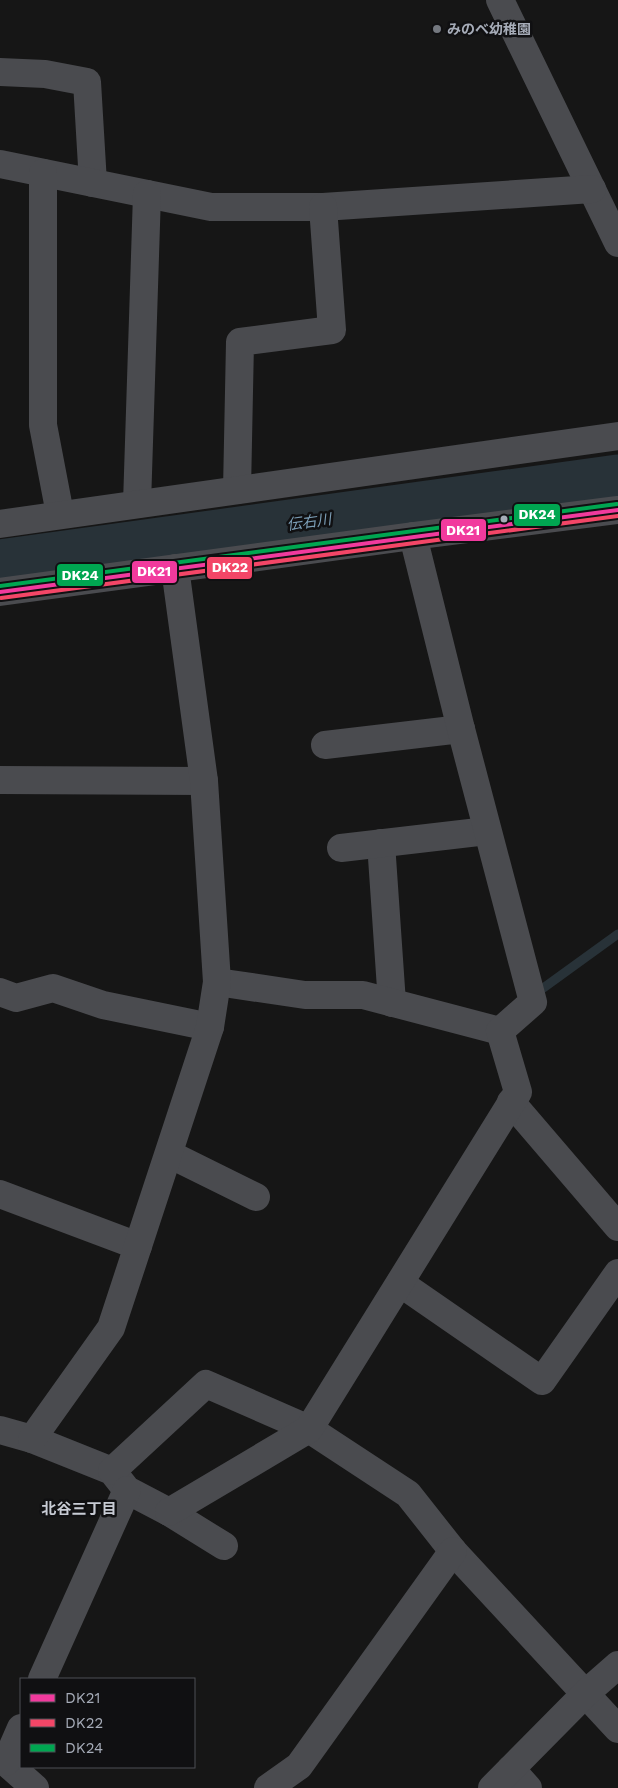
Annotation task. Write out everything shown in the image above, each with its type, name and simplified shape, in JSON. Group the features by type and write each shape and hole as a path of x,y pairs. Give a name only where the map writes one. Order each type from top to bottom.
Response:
{"street":[{"path":"500,0 618,243"},
{"path":"0,72 45,74 87,82 93,183"},
{"path":"0,164 211,207 323,207 592,189"},
{"path":"43,173 43,425 60,514"},
{"path":"137,504 147,194"},
{"path":"237,490 240,342 332,330 323,207"},
{"path":"0,524 618,436"},
{"path":"0,592 618,510"},
{"path":"413,536 460,729 533,1002 500,1031"},
{"path":"32,1438 110,1328 210,1027 217,982 204,782 174,568"},
{"path":"324,745 460,729"},
{"path":"0,780 204,782"},
{"path":"341,848 487,831"},
{"path":"381,843 392,1003"},
{"path":"217,982 304,995 363,995 500,1031"},
{"path":"0,992 16,998 54,988 104,1005 210,1027"},
{"path":"169,1512 309,1429 518,1092 500,1031"},
{"path":"511,1102 618,1227"},
{"path":"169,1154 256,1197"},
{"path":"0,1194 138,1246"},
{"path":"400,1283 542,1381 618,1273"},
{"path":"42,1678 120,1481 206,1384 309,1429 408,1494 453,1551 618,1729"},
{"path":"0,1430 32,1438 120,1481 224,1546"},
{"path":"268,1788 299,1766 453,1551"},
{"path":"492,1788 519,1778 586,1693 618,1665"},
{"path":"20,1730 3,1760 35,1788"}],"waterway":[{"name":"伝右川","path":"0,564 618,479"},
{"path":"535,994 618,934"}],"transit line":[{"name":"DK24","path":"0,586 617,504"},
{"name":"DK21","path":"0,592 618,510"},
{"name":"DK22","path":"1,598 618,516"}],"place":[{"name":"みのべ幼稚園","path":"437,29"}],"district":[{"name":"北谷三丁目","path":"79,1509"}]}
